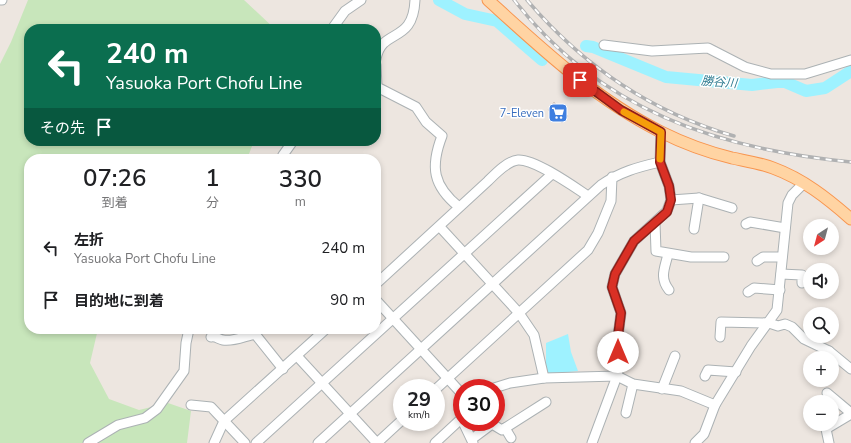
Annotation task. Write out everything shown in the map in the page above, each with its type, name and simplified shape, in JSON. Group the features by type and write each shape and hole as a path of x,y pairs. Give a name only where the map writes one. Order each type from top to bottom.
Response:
{"main road":[{"path":"488,0 554,59 596,93 621,110 661,132 700,149 772,167 804,183 851,219"}],"street":[{"path":"336,24 345,11 361,0"},
{"path":"381,47 385,42 404,31 410,23 414,14 415,0"},
{"path":"604,45 652,51 708,48 745,67 771,74 805,74 851,60"},
{"path":"381,89 416,107 426,122 442,136 434,160 435,177 444,192 459,207"},
{"path":"592,443 617,376 619,365 618,336 621,313 612,287 615,274 634,241 642,232 667,212 671,200 669,186 660,162 661,132"},
{"path":"283,154 289,146"},
{"path":"381,276 440,227 459,207 504,167 517,160 534,163 588,196"},
{"path":"318,443 588,196 612,177 632,168 660,162"},
{"path":"381,331 552,174"},
{"path":"445,381 588,250 598,233 611,201 612,177"},
{"path":"695,443 704,434 715,404 751,346 777,310 788,203 792,195 804,183"},
{"path":"671,200 700,198 732,208"},
{"path":"694,229 700,198"},
{"path":"746,224 750,222 785,228"},
{"path":"655,223 656,250 668,254 692,257 724,257"},
{"path":"440,227 519,313 534,335 544,378"},
{"path":"668,254 663,275 663,282 669,290"},
{"path":"757,262 763,257 782,257"},
{"path":"781,274 802,275 802,283"},
{"path":"748,292 754,288 780,290"},
{"path":"381,305 453,384"},
{"path":"720,337 721,322 769,323 778,326 785,324 792,327 804,339 822,351"},
{"path":"88,443 118,425 145,418 157,409 184,371 188,334"},
{"path":"211,336 216,336 222,340 238,339 255,334 283,369"},
{"path":"214,443 224,421 321,334"},
{"path":"256,443 377,334"},
{"path":"297,356 377,443 393,428"},
{"path":"662,389 675,356"},
{"path":"839,362 851,369"},
{"path":"705,376 708,370 736,372"},
{"path":"505,385 544,378 617,376 633,384 681,391 715,404"},
{"path":"626,413 633,384"},
{"path":"827,392 851,413 826,429 829,443"},
{"path":"511,438 505,428 546,402"},
{"path":"191,405 212,407 246,443"},
{"path":"435,443 453,428"},
{"path":"468,431 473,441 484,431"}],"green space":[{"path":"28,0 244,0 270,24 24,24 24,146 252,146 249,154 24,154 24,334 97,334 90,363 109,399 139,410 168,403 191,411 187,443 0,443 0,64 11,42"}],"water":[{"path":"568,334 571,352 578,371 550,374 546,370 546,343"}],"building":[{"name":"7-Eleven","path":"554,102 568,116 562,123 548,110"}],"waterway":[{"name":"勝谷川","path":"439,0 465,14 497,21 542,60"},
{"name":"勝谷川","path":"586,46 593,47 666,77 752,85 785,82 806,91 825,88 851,71"}],"railway":[{"path":"514,0 548,38 584,70 623,96 664,117 708,134 754,147 802,156 851,162"},
{"path":"527,0 571,46 620,84 675,114 734,136"}],"slow traffic":[{"path":"624,112 661,132 660,159"}],"place":[{"name":"7-Eleven","path":"558,113"}],"route":[{"path":"580,80 608,102 661,132 660,162 670,192 671,200 667,212 642,232 634,241 615,274 612,287 621,313 618,336 618,352"}]}
